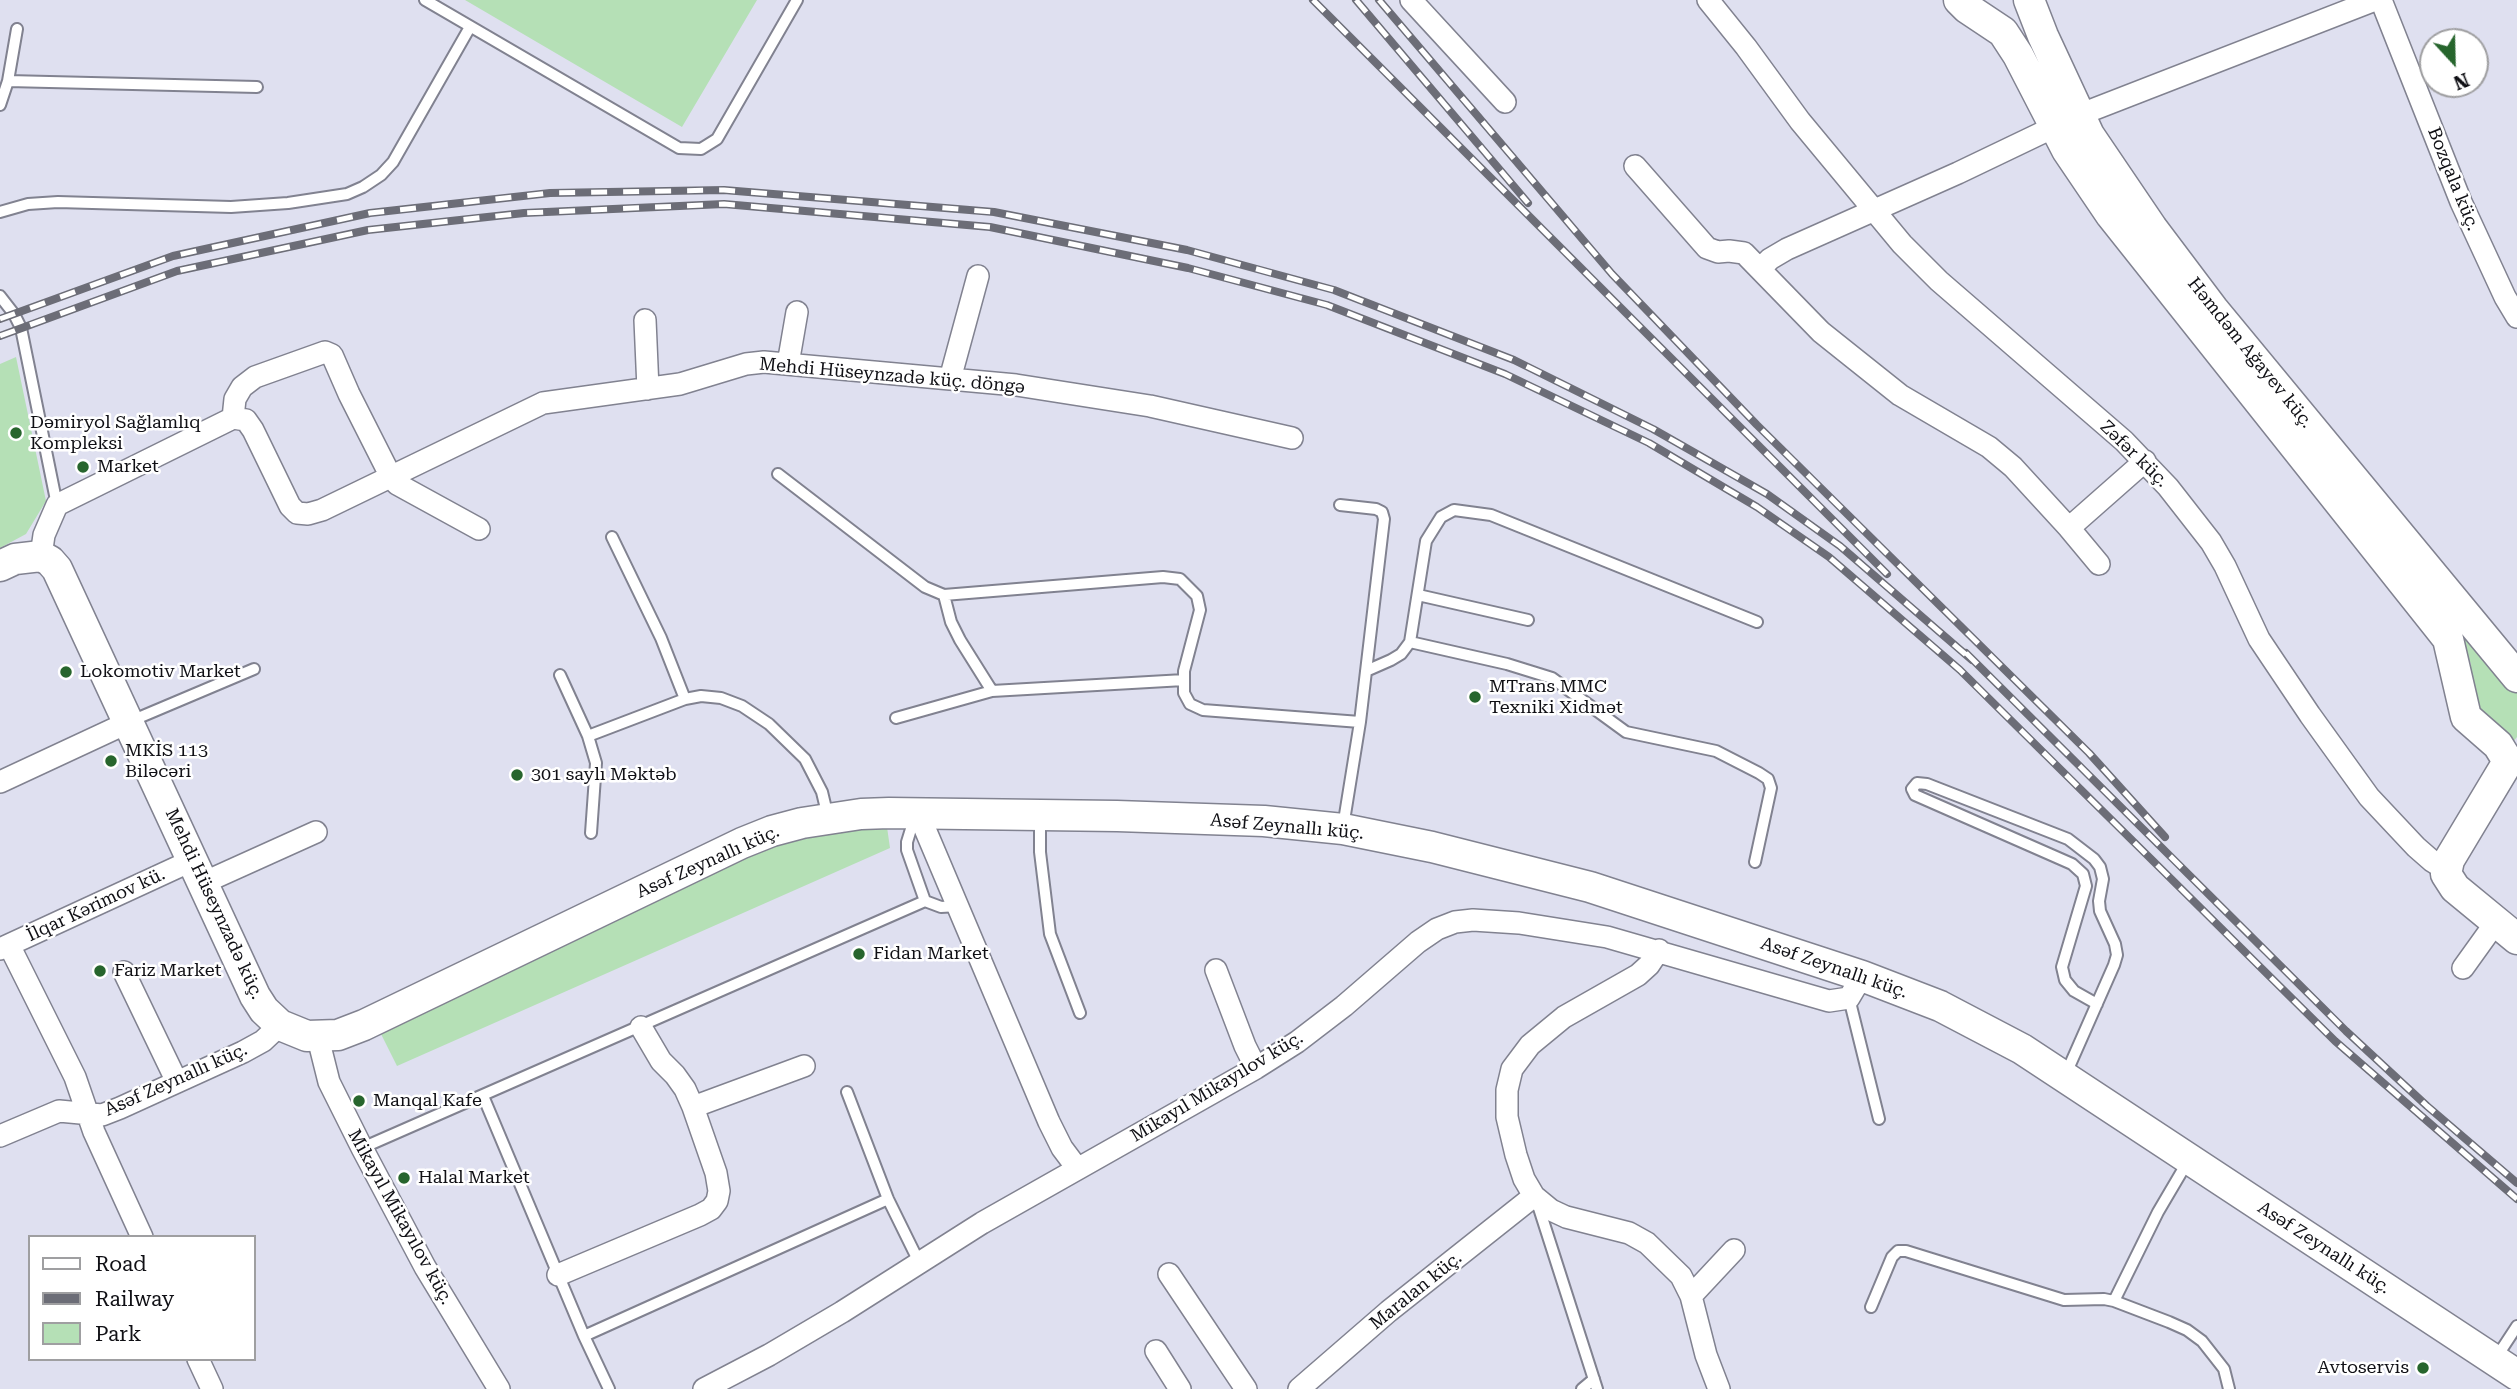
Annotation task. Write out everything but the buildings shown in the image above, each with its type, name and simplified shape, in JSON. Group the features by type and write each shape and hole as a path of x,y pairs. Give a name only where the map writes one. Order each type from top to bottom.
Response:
{"main road":[{"path":"1959,0 2003,32 2011,42 2066,121 2085,176 2136,247 2443,631 2452,647 2466,717 2511,756 2445,869"},
{"name":"Həmdəm Ağayev küç.","path":"2029,0 2066,121 2106,162 2213,309 2517,677"},
{"path":"0,566 15,559 41,556"},
{"name":"Mehdi Hüseynzadə küç.","path":"41,556 57,569 255,996 264,1010 280,1025"},
{"name":"Asəf Zeynallı küç.","path":"318,1038 338,1035 364,1025 742,843 772,831 828,818 861,814 1040,816 1264,821 1343,829 1432,847 1590,887 1855,987 1940,1006 1975,1022 2065,1076 2506,1368"},
{"name":"Zəfər küç.","path":"2445,869 2455,888 2507,930"},
{"path":"280,1025 318,1038"}],"street":[{"path":"1411,0 1505,102"},
{"name":"Zəfər küç.","path":"1708,0 1800,121 1902,244 1939,281 2145,461 2176,496 2211,542 2259,639 2283,677 2369,797 2416,847 2445,869"},
{"path":"1760,269 1787,249 2066,121 2375,0"},
{"name":"Bozqala küç.","path":"2381,0 2461,202 2517,317"},
{"path":"1635,166 1707,248 1718,252 1744,253 1821,332 1900,396 1989,447 2012,467 2099,564"},
{"path":"950,379 978,276"},
{"path":"788,365 797,312"},
{"path":"645,320 648,389"},
{"path":"41,556 44,535 57,505 233,418 235,399 242,387 255,377 325,352 332,355 349,394 397,484 479,529"},
{"name":"Mehdi Hüseynzadə küç. döngə","path":"233,418 246,420 253,430 290,506 298,513 308,514 322,510 543,403 703,379 746,364 764,362 1016,385 1150,406 1292,438"},
{"path":"2069,528 2145,461"},
{"path":"0,782 129,722"},
{"path":"921,814 1049,1122 1062,1148 1077,1168"},
{"name":"İlqar Kərimov kü.","path":"5,947 198,872 316,832"},
{"name":"Mikayıl Mikayılov küç.","path":"704,1389 769,1355 872,1294 919,1262 1077,1168 1256,1068 1335,1013 1418,942 1437,929 1455,922 1473,920 1519,923 1607,937 1659,950 1829,1002 1855,987"},
{"path":"2463,968 2507,930"},
{"path":"5,947 75,1077 88,1115 141,1235"},
{"path":"1659,950 1649,965 1637,975 1563,1017 1530,1045 1512,1069 1507,1090 1507,1117 1524,1179 1534,1196 1551,1210 1566,1217 1614,1228 1647,1243 1681,1276 1691,1296 1706,1355 1719,1389"},
{"path":"1216,970 1256,1068"},
{"path":"124,972 177,1082"},
{"name":"Asəf Zeynallı küç.","path":"0,1136 59,1111 102,1115 263,1041 280,1025"},
{"path":"558,1275 711,1209 718,1201 716,1173 693,1107 685,1089 661,1061 641,1027"},
{"name":"Mikayıl Mikayılov küç.","path":"318,1038 328,1082 362,1149 425,1267 499,1389"},
{"path":"693,1107 804,1066"},
{"name":"Maralan küç.","path":"1299,1389 1390,1311 1534,1196"},
{"path":"1691,1296 1734,1250"},
{"path":"1170,1274 1246,1389"},
{"path":"1156,1351 1180,1389"},
{"path":"199,1361 212,1389"}],"lane":[{"path":"425,0 679,148 701,149 717,139 797,0"},
{"path":"0,212 28,204 58,202 231,206 288,203 347,194 381,175 393,162 470,27"},
{"path":"0,105 8,81 18,29"},
{"path":"8,81 257,87"},
{"path":"0,296 21,328 57,505"},
{"path":"778,474 925,587 944,595 1163,578 1180,579 1197,596 1200,610 1184,671 1184,693 1190,704 1203,710 1360,722"},
{"path":"1340,505 1376,509 1382,512 1384,519 1360,722 1343,829"},
{"path":"1366,671 1401,654 1410,642 1426,541 1441,517 1454,510 1491,515 1757,622"},
{"path":"612,537 661,638 685,699"},
{"path":"944,595 955,631 992,691"},
{"path":"1418,595 1528,620"},
{"path":"1410,642 1507,664 1552,678 1626,732 1716,751 1759,773 1768,779 1771,788 1755,862"},
{"path":"129,722 254,670"},
{"path":"560,675 596,763 591,833"},
{"path":"895,718 992,691 1184,680"},
{"path":"587,736 685,699 701,696 721,698 742,706 769,724 806,759 822,792 828,818"},
{"path":"2065,1076 2097,1004 2117,955 2100,911 2103,879 2100,867 2068,839 1927,784 1917,783 1912,789 1914,795 2072,864 2083,874 2086,887 2062,967 2065,980 2074,991 2097,1004"},
{"path":"921,814 911,829 907,850 925,901"},
{"path":"1040,816 1040,852 1050,934 1080,1013"},
{"path":"362,1149 925,901 941,907 958,906"},
{"path":"1855,987 1879,1118"},
{"path":"847,1092 888,1199 919,1262"},
{"path":"483,1096 609,1389"},
{"path":"2114,1301 2158,1212 2189,1159"},
{"path":"1534,1196 1546,1225 1596,1384 1582,1389"},
{"path":"584,1336 888,1199"},
{"path":"1871,1307 1892,1257 1898,1251 1906,1251 2064,1300 2104,1298 2187,1330 2202,1341 2224,1369 2229,1389"},
{"path":"2506,1368 2517,1326"}],"green space":[{"path":"465,0 757,0 682,127"},
{"path":"2076,129 2517,692 2517,737 2513,742 2477,716 2469,680 2471,664 2462,643"},
{"name":"Dəmiryol Sağlamlıq Kompleksi","path":"16,357 46,501 26,534 0,548 0,364"},
{"path":"887,827 890,848 397,1066 381,1034 732,864 780,845 825,834"}],"railway":[{"path":"1313,0 1887,574"},
{"path":"1356,0 1528,203"},
{"path":"1379,0 1612,274 1757,425 2089,753 2165,837"},
{"path":"0,319 173,256 370,213 550,193 724,190 994,212 1187,250 1334,290 1514,360 1653,429 1767,494 1840,546 1972,660"},
{"path":"0,336 177,271 368,230 524,213 724,204 990,227 1188,268 1327,305 1505,374 1649,443 1757,507 1829,557 1960,670 2335,1041 2517,1199"},
{"path":"1966,653 2346,1031 2427,1106 2517,1183"}],"place":[{"name":"Dəmiryol Sağlamlıq Kompleksi","path":"16,433"},
{"name":"Market","path":"83,467"},
{"name":"Lokomotiv Market","path":"66,672"},
{"name":"MTrans MMC Texniki Xidmət","path":"1475,697"},
{"name":"MKİS 113 Biləcəri","path":"111,761"},
{"name":"301 saylı Məktəb","path":"517,775"},
{"name":"Fidan Market","path":"859,954"},
{"name":"Fariz Market","path":"100,971"},
{"name":"Manqal Kafe","path":"359,1101"},
{"name":"Halal Market","path":"404,1178"},
{"name":"Avtoservis","path":"2423,1368"}]}
